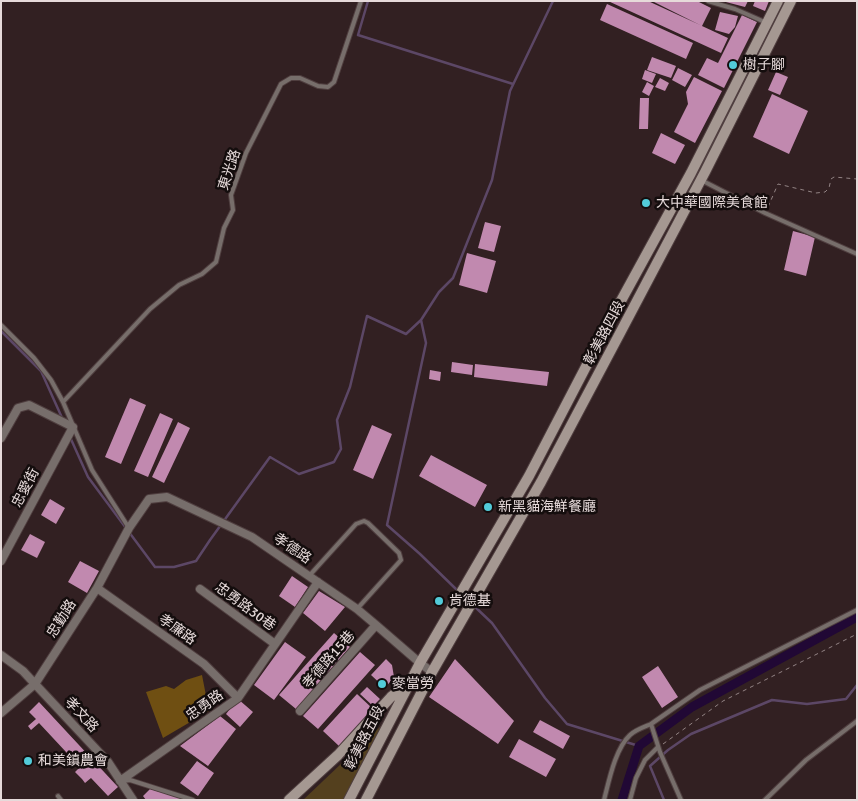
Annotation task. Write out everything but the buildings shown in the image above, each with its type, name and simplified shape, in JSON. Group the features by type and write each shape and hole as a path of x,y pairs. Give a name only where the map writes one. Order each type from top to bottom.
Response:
{"main road":[{"name":"彰美路四段","path":"420,663 529,476 605,330 691,173 778,1"},
{"name":"彰美路四段","path":"432,672 541,482 620,335 791,1"},
{"path":"605,330 620,335"},
{"path":"529,476 541,482"},
{"name":"彰美路五段","path":"349,800 420,663"},
{"name":"彰美路五段","path":"366,800 432,672"},
{"path":"289,800 338,755 391,697 410,681"}],"street":[{"path":"1,438 18,408 29,405 73,427"},
{"name":"忠愛街","path":"1,561 73,427"},
{"name":"孝德路","path":"129,528 149,499 167,497 252,537 357,609 432,672"},
{"name":"忠勤路","path":"1,713 36,684 96,588 129,528"},
{"name":"忠勇路","path":"120,781 238,698 318,582"},
{"name":"孝廉路","path":"96,588 204,664 238,698"},
{"name":"忠勇路30巷","path":"200,589 275,644"},
{"name":"孝德路15巷","path":"300,711 376,625"},
{"name":"孝文路","path":"1,656 23,671 108,762 133,800"}],"lane":[{"name":"東光路","path":"63,402 150,309 179,284 202,274 216,262 224,228 233,210 231,195 246,153 281,84 291,78 300,78 318,86 328,87 334,82 361,1"},
{"path":"708,1 736,9 777,29"},
{"path":"691,173 765,213 857,254"},
{"path":"1,325 34,358 51,380 63,402 92,470 129,528"},
{"path":"309,576 356,524 368,523 399,554 401,560 357,609"},
{"path":"604,800 613,763 630,735 651,726 700,690 857,610"},
{"path":"765,800 806,760 857,721"},
{"path":"651,726 681,800"},
{"path":"630,800 636,778 645,760 658,747"},
{"path":"120,781 130,780 193,800"}],"path":[{"path":"765,213 778,184 816,193 825,192 829,188 831,179 834,177 857,179"},
{"path":"658,747 723,701 857,634"}],"shaded area":[{"path":"202,675 209,711 163,738 146,692 166,686 174,689 186,680"},
{"path":"382,725 344,800 303,800"}],"waterway":[{"path":"368,1 358,35 513,84"},
{"path":"458,591 387,525 426,343 421,320 439,292 453,278 492,180 510,91 553,1"},
{"path":"70,437 88,477 155,567 174,567 196,561 270,457 299,474 334,462 341,449 337,420 350,387 367,316 406,334 421,320"},
{"path":"1,331 41,371 63,420"},
{"path":"473,605 492,623 545,698 567,724 639,746"},
{"path":"622,800 639,746 692,707 857,617"},
{"path":"664,800 650,766 668,750 691,734 772,700 807,704 846,699 857,685"}],"place":[{"name":"樹子腳","path":"733,65"},
{"name":"大中華國際美食館","path":"646,203"},
{"name":"新黑貓海鮮餐廳","path":"488,507"},
{"name":"肯德基","path":"439,601"},
{"name":"麥當勞","path":"382,684"},
{"name":"和美鎮農會","path":"28,761"}]}
